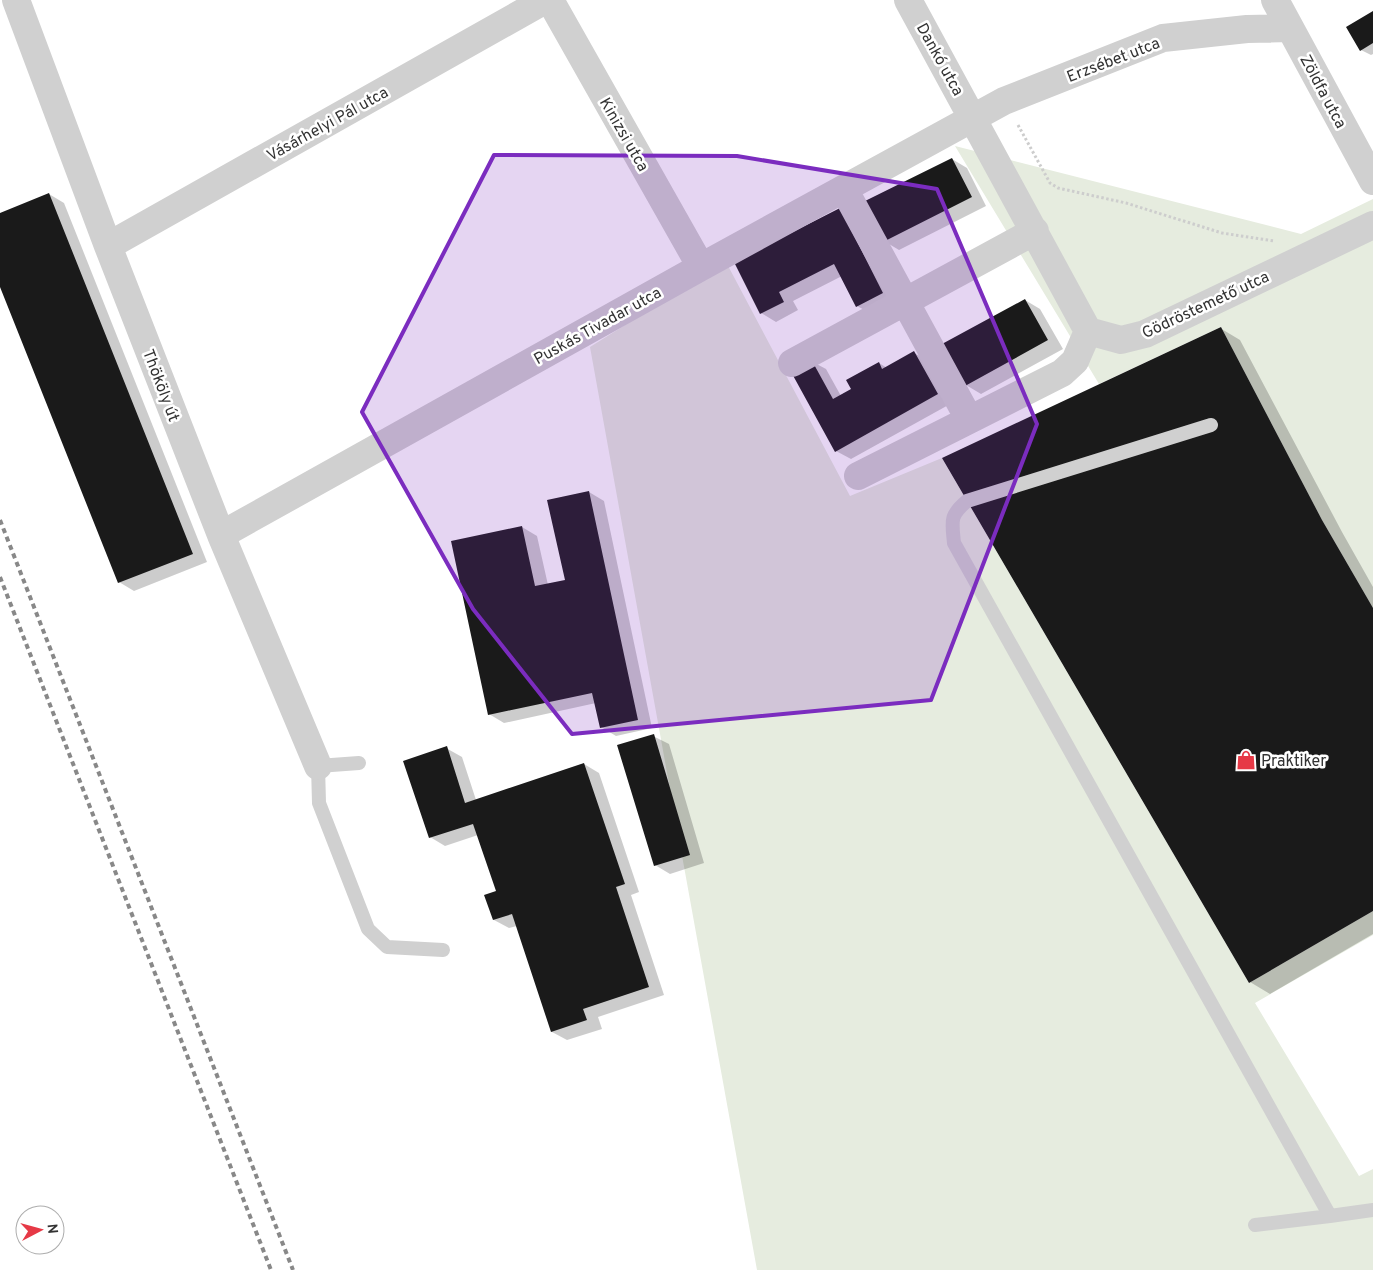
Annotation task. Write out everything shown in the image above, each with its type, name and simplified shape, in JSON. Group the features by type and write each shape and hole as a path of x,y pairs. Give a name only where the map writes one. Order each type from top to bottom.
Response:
{"street":[{"name":"Thököly út","path":"16,0 108,246 221,535 318,766"},
{"name":"Vásárhelyi Pál utca","path":"108,246 545,0"},
{"name":"Kinizsi utca","path":"550,0 701,267"},
{"name":"Dankó utca","path":"908,0 974,119"},
{"name":"Zöldfa utca","path":"1275,0 1373,181"},
{"name":"Erzsébet utca","path":"974,119 1004,101 1164,38 1247,29 1290,28"},
{"name":"Puskás Tivadar utca","path":"221,535 701,267 974,119"},
{"path":"858,476 1062,373 1075,361 1088,331 974,119"},
{"path":"844,189 969,419"},
{"name":"Gödröstemető utca","path":"1088,331 1121,340 1145,334 1373,225"},
{"path":"792,363 1035,231"}],"lane":[{"path":"1211,425 967,501 957,509 951,519 954,543 1330,1216"},
{"path":"360,764 318,766 319,803 368,929 387,947 443,950"},
{"path":"1254,1225 1373,1210"}],"path":[{"path":"1004,101 1050,183 1058,188 1126,203 1222,232 1284,242"}],"highlighted area":[{"path":"494,155 737,156 937,189 1037,424 931,700 572,734 473,609 362,412"}],"shaded area":[{"path":"955,146 1301,234 1373,199 1373,608 1322,520 1221,327 1099,384"},
{"path":"726,262 850,496 942,458 1249,983 1373,911 1373,935 1255,1003 1359,1176 1373,1169 1373,1270 757,1270 590,347"}],"building":[{"path":"1373,11 1373,43 1360,51 1346,27"},
{"path":"952,158 972,197 883,242 863,202"},
{"path":"49,193 193,554 118,583 0,287 0,213"},
{"path":"840,208 883,293 856,307 834,264 779,292 784,302 760,314 734,262"},
{"path":"1025,299 1048,340 965,386 942,344"},
{"name":"Praktiker","path":"1221,327 1322,520 1373,608 1373,911 1249,983 942,458"},
{"path":"914,351 938,394 835,452 790,370 811,359 833,399 851,389 846,380 879,362 882,369"},
{"path":"589,491 638,720 600,728 592,693 488,715 451,541 522,526 535,586 565,580 547,500"},
{"path":"654,734 690,855 654,866 617,745"},
{"path":"447,746 465,803 584,763 625,884 616,887 649,987 583,1009 587,1020 551,1032 512,914 493,920 484,895 496,891 473,824 429,838 403,761"}],"railway":[{"path":"0,520 293,1270"},
{"path":"0,577 271,1270"}],"place":[{"name":"Praktiker","path":"1246,760"}]}
